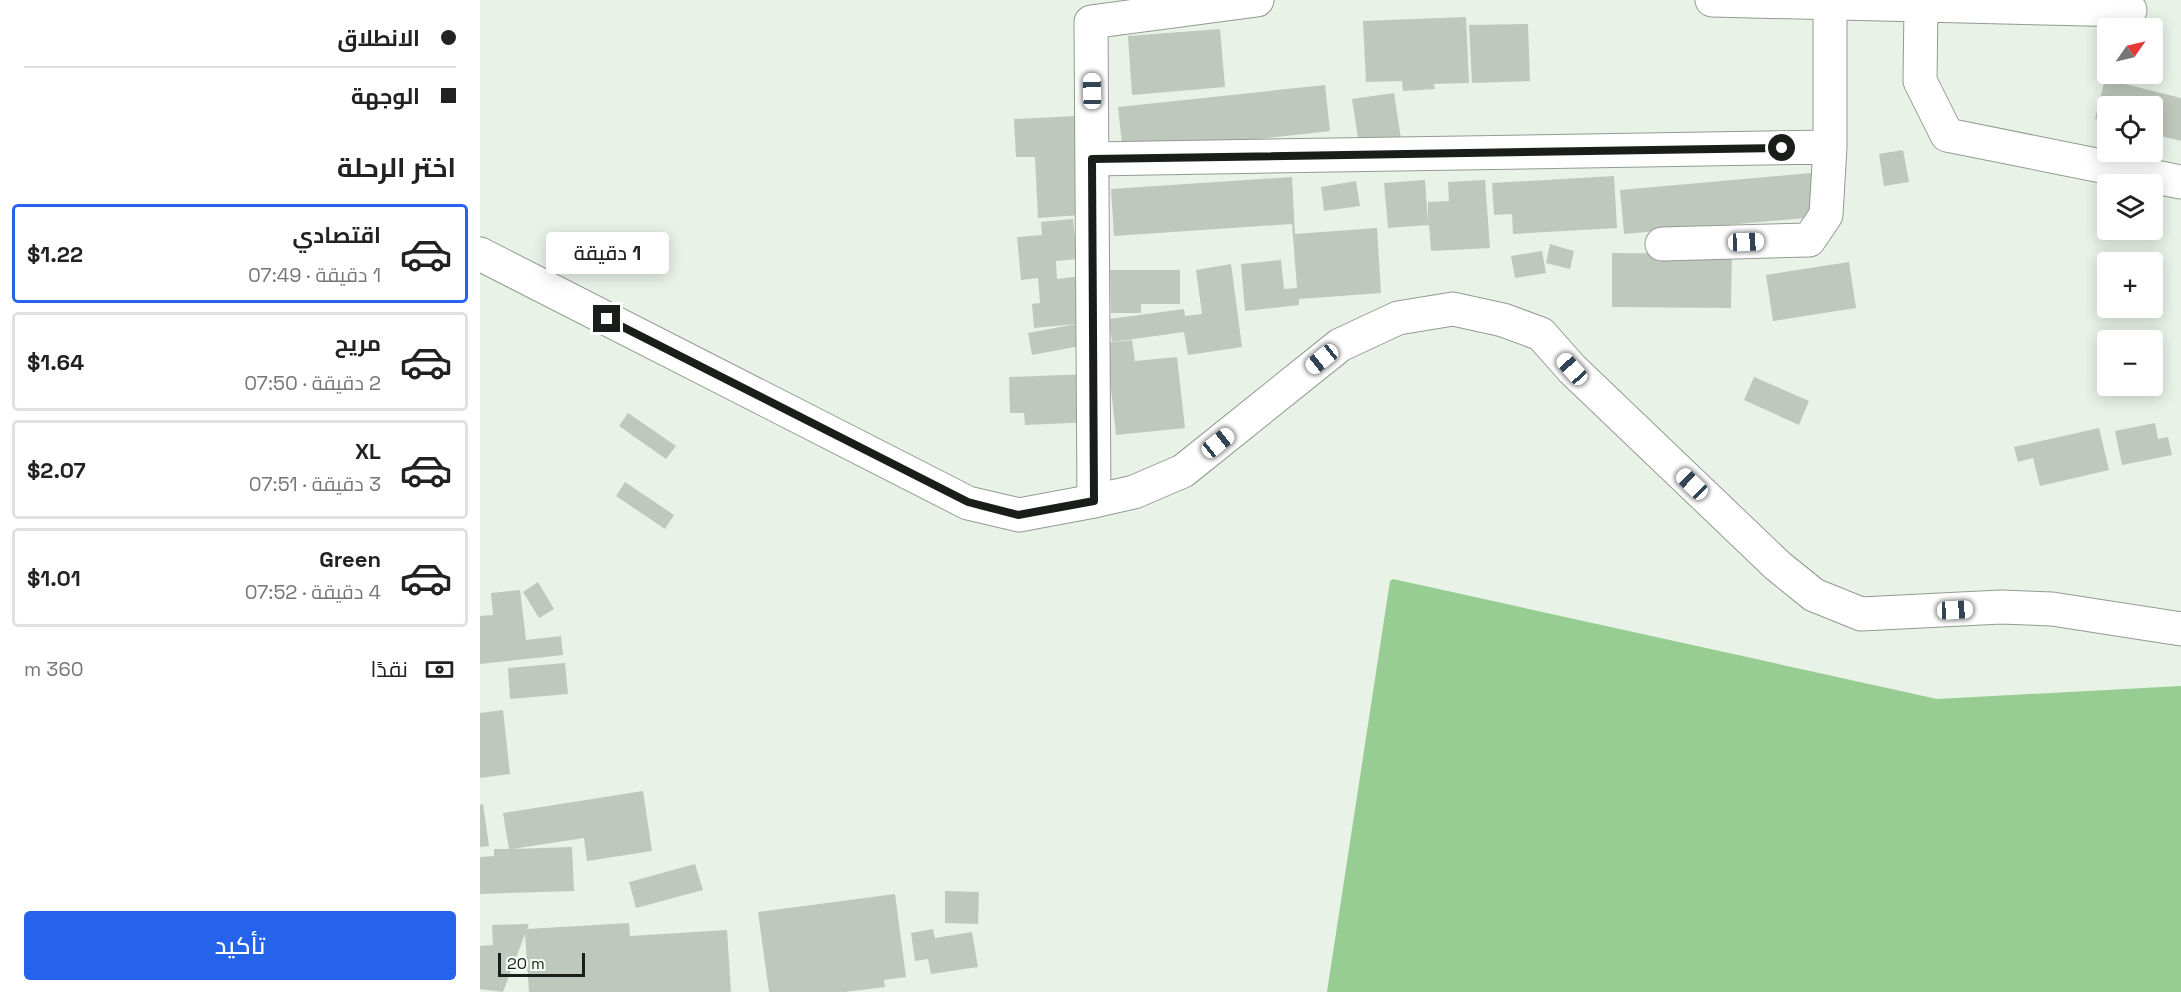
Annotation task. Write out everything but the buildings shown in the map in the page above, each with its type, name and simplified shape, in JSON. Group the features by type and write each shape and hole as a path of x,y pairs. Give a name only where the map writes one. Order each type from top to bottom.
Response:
{"street":[{"path":"1094,501 1091,22 1257,0"},
{"path":"1712,0 1830,3 1922,2 2130,10"},
{"path":"1922,2 1920,81 1947,135 2181,182"},
{"path":"1662,244 1809,240 1826,215 1830,147 1830,3"},
{"path":"1092,159 1830,147"},
{"path":"480,254 968,502 1018,515 1134,492 1183,471 1340,345 1398,318 1453,309 1503,320 1541,334 1572,369 1778,566 1814,595 1861,614 2001,607 2052,609 2181,629"}],"green space":[{"path":"1393,579 1937,699 2181,686 2181,992 1327,992 1390,581"}],"route":[{"path":"607,319 968,502 1018,515 1094,501 1092,159 1782,148"}]}
